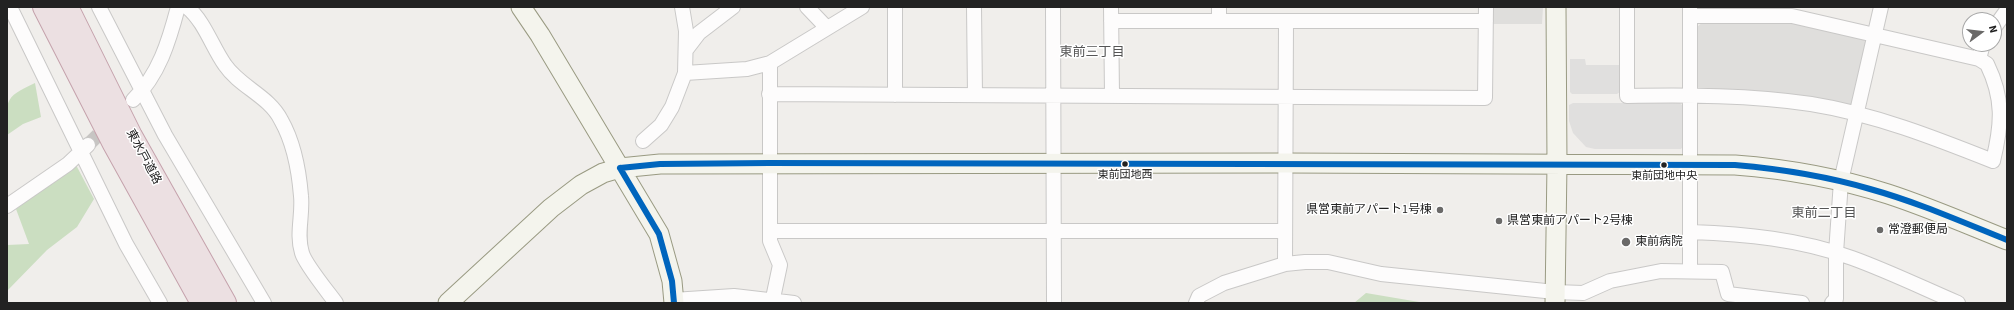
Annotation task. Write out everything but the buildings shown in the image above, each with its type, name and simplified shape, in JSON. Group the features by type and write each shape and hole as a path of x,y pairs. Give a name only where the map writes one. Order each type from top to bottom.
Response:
{"highway":[{"name":"東水戸道路","path":"44,7 114,144 202,303"},
{"name":"東水戸道路","path":"67,7 131,136 225,303"}],"street":[{"path":"10,7 84,148 126,244 160,303"},
{"path":"99,7 138,96 165,135 264,303"},
{"path":"138,96 157,69 164,53 178,7"},
{"path":"187,7 203,27 225,66 237,79 268,104 281,119 295,161 301,196 299,239 302,254 336,303"},
{"path":"521,7 540,35 659,234 670,268 674,302 734,296 772,302 794,303"},
{"path":"643,141 662,125 672,106 685,73 686,31 682,7"},
{"path":"686,50 699,33 733,7"},
{"path":"807,7 827,28"},
{"path":"685,73 747,69 770,63 862,7"},
{"path":"895,7 895,95"},
{"path":"974,7 975,95"},
{"path":"1054,7 1054,303"},
{"path":"1111,7 1112,96"},
{"path":"1555,298 1557,164 1556,7"},
{"path":"1627,7 1627,96 1691,95 1767,99 1812,104 1902,127 1993,161 2000,134 2000,100 1987,64 1979,60 1874,36 1792,11 1690,11 1691,95 1690,271"},
{"path":"1832,303 1836,299 1836,253 1841,181 1881,7"},
{"path":"769,94 1485,98 1486,14 1286,21 1219,14 1111,21"},
{"path":"1284,264 1286,21"},
{"path":"1979,60 1981,52"},
{"path":"770,63 770,241 780,265 772,302"},
{"path":"7,206 68,164 84,148"},
{"path":"448,303 551,208 581,185 603,173 620,168 660,164 1690,164 1762,167 1841,181 1915,203 2007,240"},
{"path":"770,231 1285,231"},
{"path":"1691,232 1761,236 1836,253 1958,303"},
{"path":"1196,303 1199,296 1224,283 1284,264 1328,262 1381,274 1555,298 1583,293 1610,281 1629,276 1661,271 1722,272 1728,294 1802,303"}],"shaded area":[{"path":"1492,7 1543,7 1542,24 1492,24"},
{"path":"1703,22 1802,24 1864,40 1867,45 1853,104 1847,107 1702,90 1697,87 1697,27"},
{"path":"1570,59 1585,59 1586,65 1620,65 1620,92 1617,94 1572,94 1570,92"},
{"path":"1573,103 1680,103 1685,108 1685,144 1681,149 1595,149 1586,147 1573,133 1569,121 1569,105"}],"green space":[{"path":"35,83 41,117 23,124 7,135 7,108 9,102 17,93"},
{"path":"76,165 94,199 77,227 47,250 7,291 7,245 29,244 16,209"},
{"path":"1366,293 1425,303 1354,303"}],"tunnel":[{"path":"88,145 110,123"}],"transit line":[{"path":"620,168 660,164 769,163 1735,165 1803,174 1853,184 1922,206 2007,240"},
{"path":"620,168 659,234 672,281 674,303"}],"place":[{"name":"東前団地西","path":"1125,164"},
{"name":"東前団地中央","path":"1664,165"},
{"name":"県営東前アパート1号棟","path":"1440,210"},
{"name":"県営東前アパート2号棟","path":"1499,221"},
{"name":"常澄郵便局","path":"1880,230"},
{"name":"東前病院","path":"1626,242"}],"district":[{"name":"東前三丁目","path":"1092,53"},
{"name":"東前二丁目","path":"1824,214"}]}
